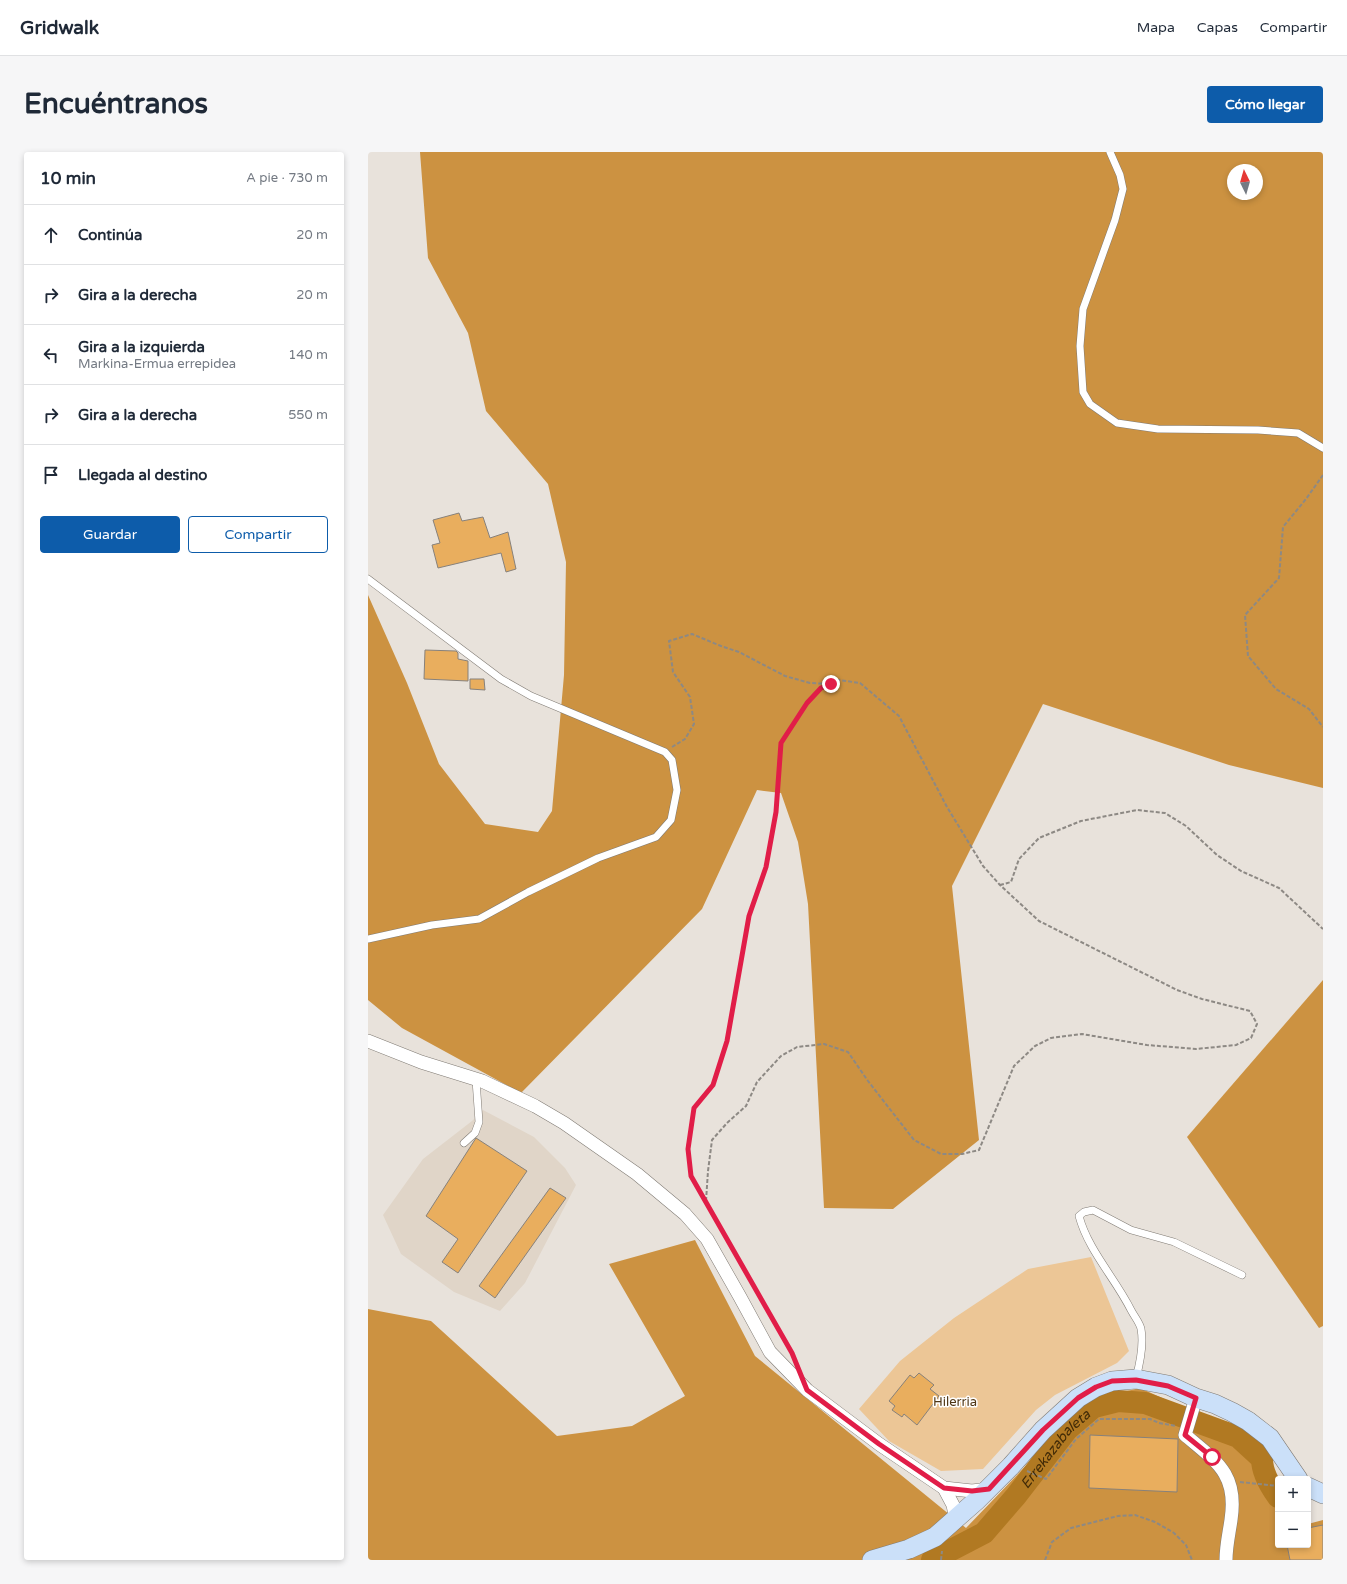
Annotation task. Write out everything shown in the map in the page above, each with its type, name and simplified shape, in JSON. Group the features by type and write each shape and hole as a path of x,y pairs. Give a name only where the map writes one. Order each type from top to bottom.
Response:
{"main road":[{"path":"872,1560 909,1549 924,1543 935,1536 956,1520 989,1489 1043,1430 1078,1398 1096,1387 1112,1381 1136,1380 1168,1386 1194,1404 1215,1404 1232,1412 1248,1421 1270,1438 1296,1476"},
{"path":"1311,1488 1323,1494"}],"street":[{"path":"368,1041 422,1062 476,1080 535,1106 564,1123 637,1174 685,1214 707,1240 770,1352 807,1390 879,1444 944,1488 972,1491 989,1489"},
{"path":"1194,1404 1185,1435 1212,1457 1222,1469 1231,1486 1233,1495 1226,1560"},
{"path":"944,1488 953,1505 956,1520"}],"lane":[{"path":"1110,152 1120,175 1123,189 1115,220 1083,309 1080,346 1083,392 1090,404 1117,423 1158,429 1258,430 1298,433 1323,448"},
{"path":"368,579 501,679 530,696 665,752 672,760 676,790 671,820 656,837 598,858 528,892 479,919 432,925 368,939"},
{"path":"464,1143 475,1133 479,1122 476,1080"},
{"path":"1136,1380 1141,1360 1141,1328 1125,1296 1097,1255 1082,1226 1079,1216 1084,1212 1093,1210 1131,1230 1174,1242 1242,1275"}],"path":[{"path":"1323,475 1283,527 1279,578 1244,615 1248,656 1276,689 1309,709 1323,727"},
{"path":"665,752 685,739 694,724 690,697 673,672 669,641 692,634 739,652 785,676 810,683 831,684"},
{"path":"706,1201 712,1140 727,1123 746,1106 757,1082 781,1056 797,1047 824,1044 848,1052 868,1082 914,1140 941,1154 962,1154 979,1150 1014,1066 1035,1046 1051,1038 1082,1034 1147,1046 1196,1049 1236,1045 1251,1038 1257,1024 1250,1011 1202,999 1177,990 1107,957 1039,921 1000,885 983,866 951,814 899,716 860,682 839,680 821,688 807,703 781,743 774,820 766,867 749,916 727,1041 713,1085 694,1108 688,1149 691,1176 792,1353 795,1361"},
{"path":"1000,885 1011,882 1019,859 1039,838 1081,821 1137,810 1165,813 1186,826 1217,855 1241,871 1279,888 1323,929"},
{"path":"1026,1471 1046,1480 1076,1439 1093,1425"},
{"path":"1239,1482 1275,1486"},
{"path":"1045,1560 1052,1542 1070,1528 1118,1516 1135,1515 1155,1522 1174,1533 1186,1545 1192,1560"},
{"path":"940,1560 942,1549"}],"shaded area":[{"path":"420,152 1323,152 1323,788 1229,765 1043,704 952,886 979,1140 893,1209 824,1208 808,904 798,842 781,793 757,790 702,909 521,1093 402,1028 368,1000 368,595 407,683 439,764 485,824 538,832 552,811 564,675 566,562 548,484 486,411 468,333 428,258"},
{"path":"1323,980 1323,1326 1319,1328 1187,1137"},
{"path":"483,1110 534,1137 565,1168 576,1185 525,1283 500,1311 454,1292 401,1254 383,1215 423,1159 472,1121"},
{"path":"695,1240 755,1356 966,1528 1088,1400 1140,1388 1266,1445 1276,1476 1275,1548 1311,1548 1311,1523 1323,1520 1323,1560 368,1560 368,1309 431,1321 557,1436 632,1426 685,1396 609,1264"}],"green space":[{"name":"Hilerria","path":"1091,1257 1129,1351 1117,1363 1055,1395 1036,1410 983,1469 941,1471 889,1441 859,1409 900,1361 954,1318 1028,1269"}],"building":[{"path":"459,513 462,521 483,517 490,538 508,532 516,569 506,572 501,553 438,568 432,545 440,543 433,520"},
{"path":"425,650 456,651 458,653 458,659 468,661 468,681 424,679"},
{"path":"470,679 484,679 485,690 470,689"},
{"path":"476,1138 527,1171 458,1273 442,1262 458,1239 426,1216"},
{"path":"550,1188 566,1198 495,1298 479,1286"},
{"path":"919,1373 934,1385 930,1389 939,1396 917,1425 904,1414 902,1417 892,1410 895,1406 889,1401 910,1375 914,1378"},
{"path":"1090,1435 1178,1439 1177,1492 1089,1488"},
{"path":"1323,1525 1323,1560 1290,1560 1288,1548 1311,1548 1311,1527"}],"waterway":[{"name":"Errekazabaleta","path":"932,1560 984,1533 1016,1496 1067,1430 1094,1407 1118,1401 1145,1403 1238,1437 1262,1459 1265,1474 1275,1493"}],"route":[{"path":"831,684 821,688 807,703 781,743 776,812 766,867 749,916 727,1041 713,1085 694,1108 688,1149 691,1176 792,1353 807,1390 879,1444 944,1488 972,1491 989,1489 1043,1430 1078,1398 1096,1387 1112,1381 1125,1379 1168,1386 1196,1398 1185,1435 1212,1457"}]}
